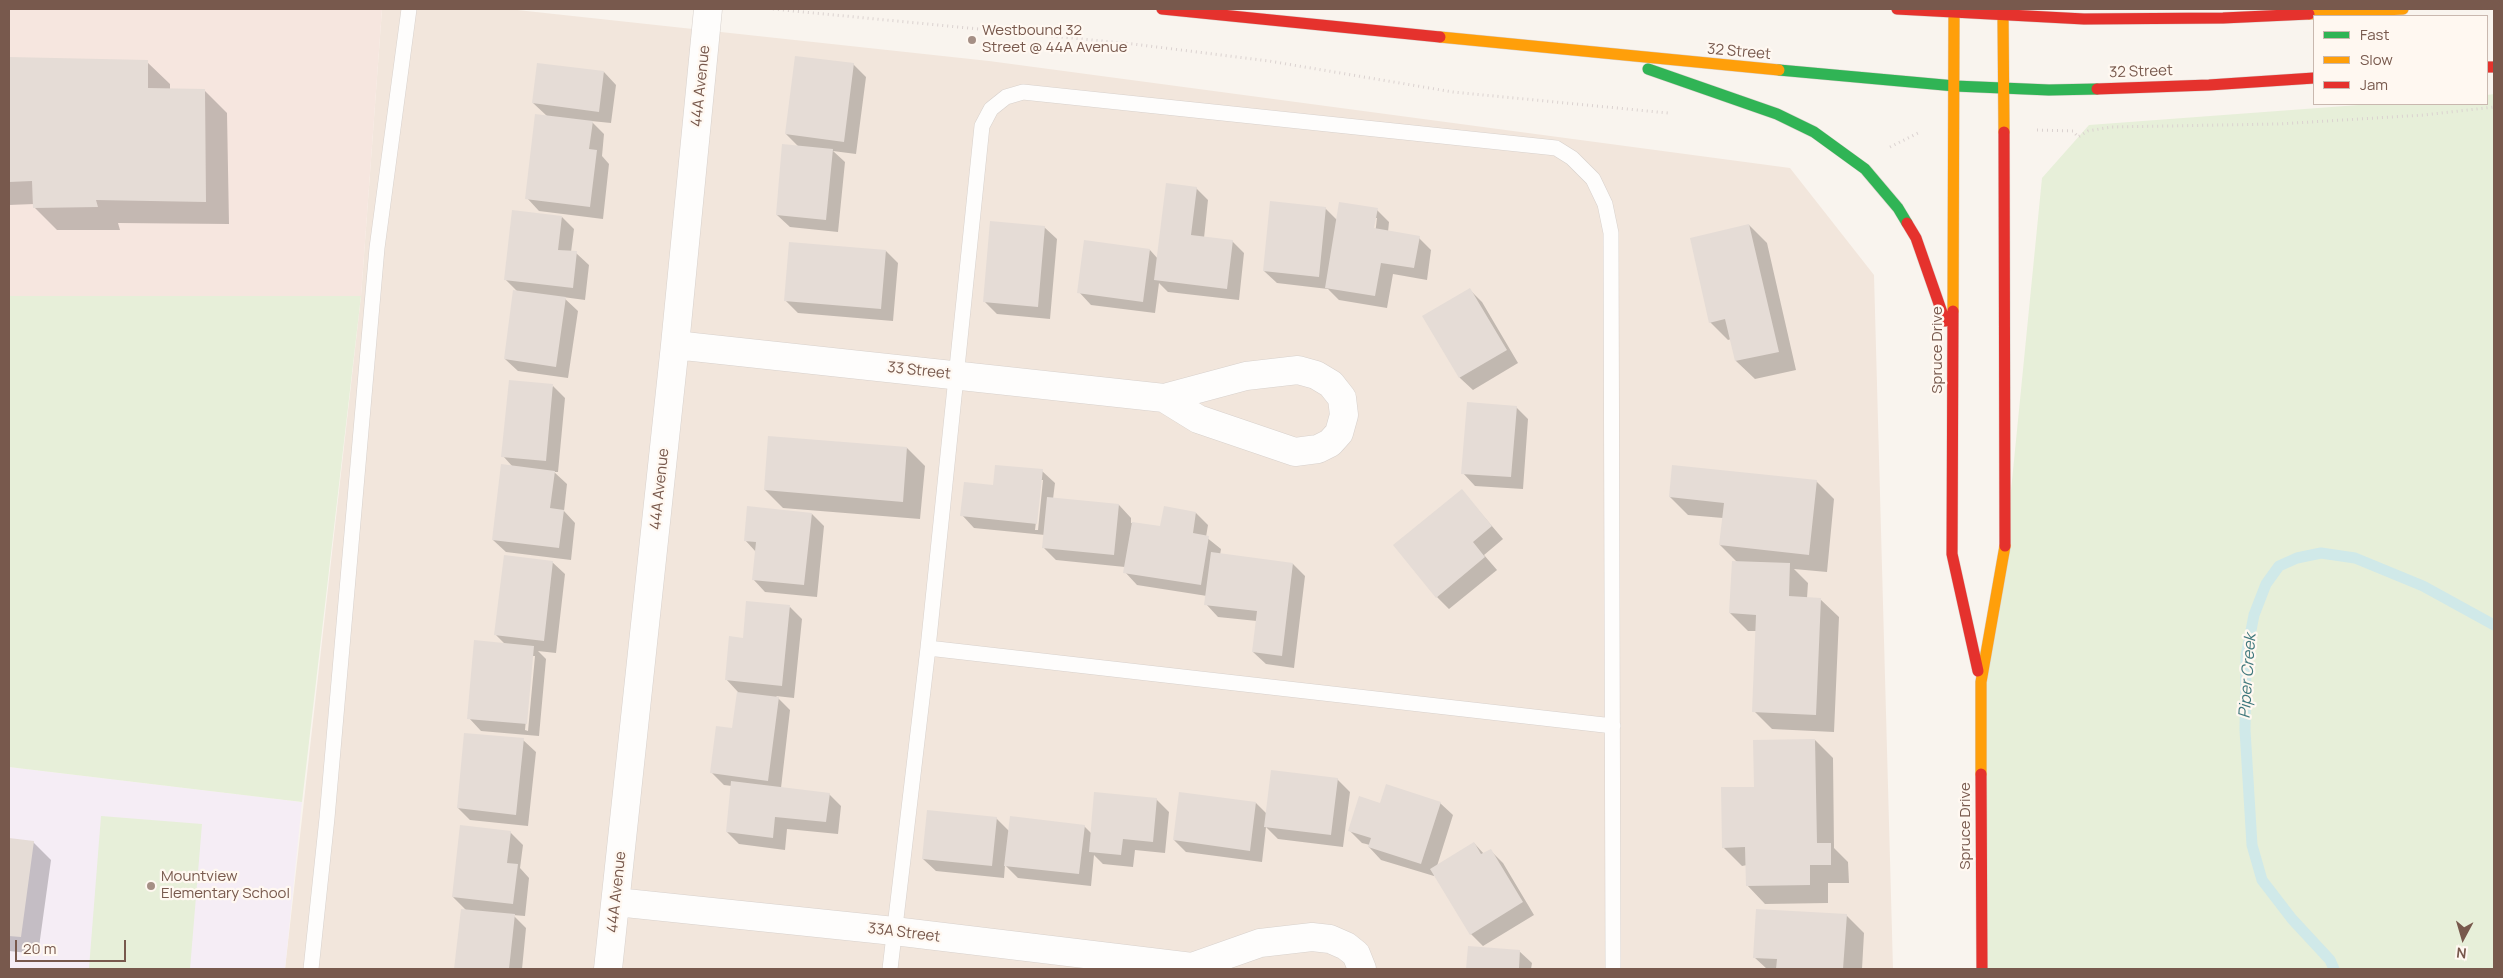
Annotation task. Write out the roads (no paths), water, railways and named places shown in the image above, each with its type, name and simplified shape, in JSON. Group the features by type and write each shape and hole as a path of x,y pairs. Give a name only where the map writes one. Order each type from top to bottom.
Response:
{"main road":[{"name":"32 Street","path":"1162,9 1610,55 1955,86 2049,90 2210,85 2313,78"},
{"path":"1897,9 1954,14 2084,19 2223,18 2403,9"},
{"name":"Spruce Drive","path":"1954,14 1952,554 1981,682"},
{"name":"Spruce Drive","path":"1982,969 1981,682 2006,541 2003,16"},
{"path":"1610,55 1777,114 1814,132 1865,169 1898,208 1916,238 1936,290 1953,351"}],"street":[{"name":"44A Avenue","path":"608,969 675,345 708,9"},
{"name":"33 Street","path":"675,345 1164,398 1246,376 1298,370 1316,374 1331,384 1342,398 1344,415 1339,433 1330,443 1318,449 1295,452 1198,419 1164,398"},
{"name":"33A Street","path":"616,902 894,931 1194,968 1260,943 1312,937 1330,938 1346,946 1356,954 1362,969"}],"lane":[{"path":"311,969 327,818 377,248 409,9"},
{"path":"890,969 928,648 982,126 991,109 1006,97 1023,92 1556,148 1572,158 1593,179 1605,204 1611,233 1613,969"},
{"path":"928,648 1613,726"}],"waterway":[{"name":"Piper Creek","path":"2334,969 2330,960 2292,919 2262,880 2252,845 2245,730 2246,656 2254,615 2266,584 2279,566 2297,558 2321,553 2355,558 2423,586 2494,625"}],"place":[{"name":"Westbound 32 Street @ 44A Avenue","path":"972,40"},
{"name":"Mountview Elementary School","path":"151,886"}]}
